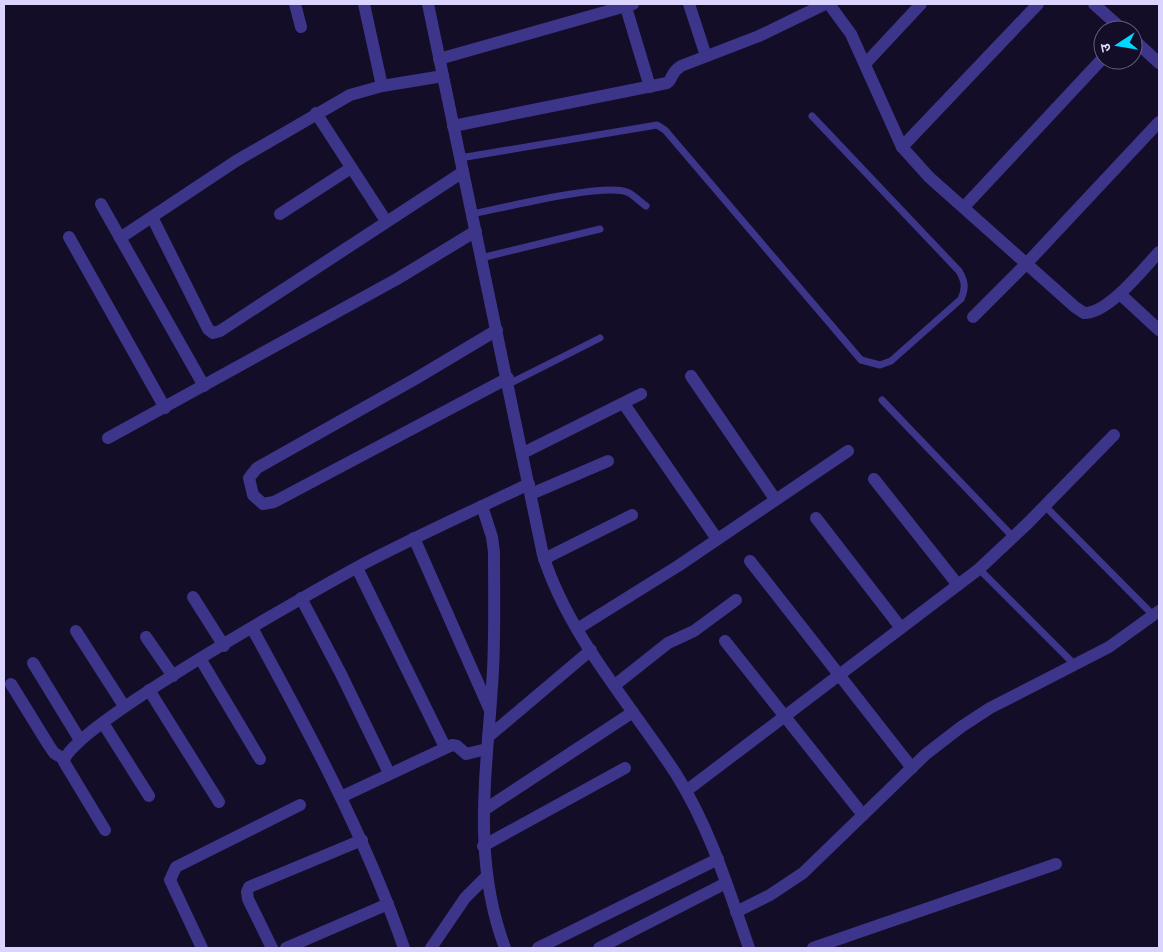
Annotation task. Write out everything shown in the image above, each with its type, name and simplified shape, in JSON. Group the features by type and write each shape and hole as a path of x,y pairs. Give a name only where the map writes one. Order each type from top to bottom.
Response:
{"street":[{"path":"295,4 301,27"},
{"path":"364,4 382,86"},
{"path":"428,4 544,559 553,584 577,629 686,791 698,812 718,859 749,948"},
{"path":"439,59 628,4 650,87"},
{"path":"689,4 706,56"},
{"path":"454,126 667,83 670,81 673,71 759,36 825,4"},
{"path":"829,4 851,34 902,147 929,177 1084,313 1095,311 1120,294 1159,252"},
{"path":"865,64 921,4"},
{"path":"902,147 1038,4"},
{"path":"1094,4 1112,20"},
{"path":"1143,48 1159,63"},
{"path":"964,207 1093,69"},
{"path":"120,238 236,161 350,95 382,86 443,76"},
{"path":"316,113 386,221"},
{"path":"973,317 1027,263 1159,122"},
{"path":"280,214 351,168"},
{"path":"152,217 208,329 214,333 220,331 463,172"},
{"path":"101,204 204,386"},
{"path":"108,438 398,278 476,231"},
{"path":"69,237 165,408"},
{"path":"1120,294 1159,330"},
{"path":"497,330 257,468 249,478 253,495 263,504 274,502 508,381"},
{"path":"691,376 775,499"},
{"path":"523,453 641,394"},
{"path":"624,404 717,539"},
{"path":"686,791 979,568 1045,506 1114,435"},
{"path":"577,629 717,539 848,451"},
{"path":"105,830 66,766 64,759 66,754 80,740 124,706 301,598 414,538 482,506 608,461"},
{"path":"874,479 958,585"},
{"path":"482,506 492,537 494,552 494,643 487,743 483,846 486,877 505,948"},
{"path":"544,559 632,515"},
{"path":"816,518 901,628"},
{"path":"414,538 490,710"},
{"path":"750,561 838,676 912,768"},
{"path":"357,568 445,748"},
{"path":"193,597 224,646"},
{"path":"301,598 341,674 389,773"},
{"path":"615,685 668,642 694,631 736,600"},
{"path":"736,912 776,891 803,873 940,742 990,708 1109,647 1156,613"},
{"path":"252,628 362,840 404,948"},
{"path":"76,631 124,706"},
{"path":"146,637 173,676"},
{"path":"725,641 863,815"},
{"path":"340,797 445,748 457,746 466,754 487,743 592,650"},
{"path":"201,660 260,759"},
{"path":"33,663 80,740"},
{"path":"11,684 54,753 64,759"},
{"path":"149,690 219,802"},
{"path":"484,810 633,712"},
{"path":"103,722 149,796"},
{"path":"483,846 625,768"},
{"path":"202,948 170,880 176,867 300,805"},
{"path":"272,948 248,899 247,892 249,887 362,840"},
{"path":"538,948 718,859"},
{"path":"813,948 1056,864"},
{"path":"431,948 465,898 486,877"},
{"path":"598,948 726,883"},
{"path":"286,948 388,904"}],"lane":[{"path":"460,158 657,125 666,130 861,360 880,365 891,361 961,300 965,282 959,271 812,116"},
{"path":"472,214 594,191 615,190 628,193 646,206"},
{"path":"481,258 600,229"},
{"path":"508,381 600,338"},
{"path":"882,400 1013,537"},
{"path":"1045,506 1156,613"},
{"path":"979,568 1075,666"}]}
